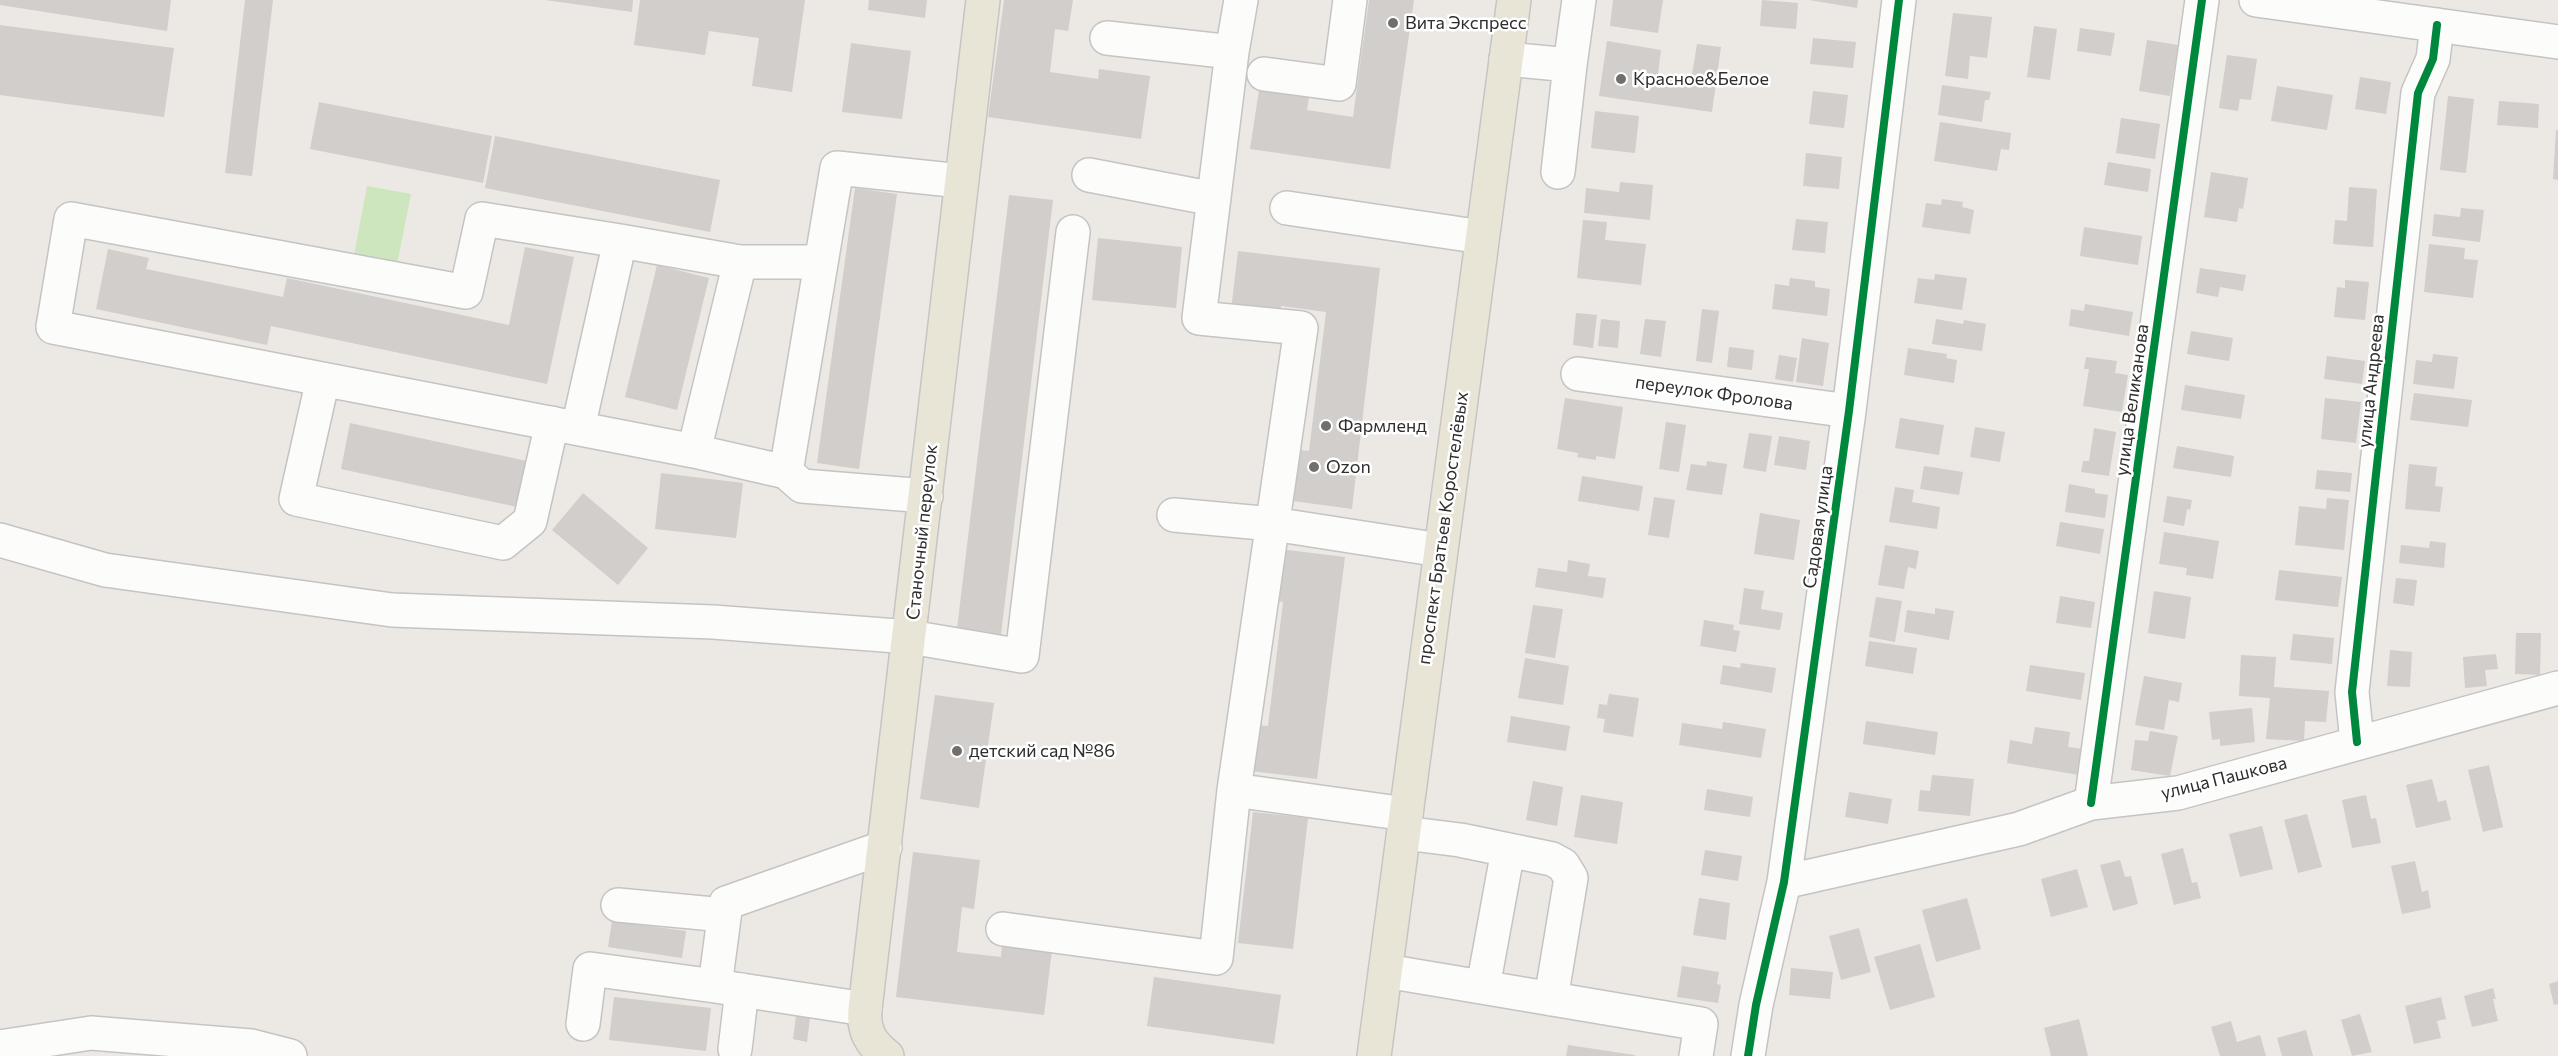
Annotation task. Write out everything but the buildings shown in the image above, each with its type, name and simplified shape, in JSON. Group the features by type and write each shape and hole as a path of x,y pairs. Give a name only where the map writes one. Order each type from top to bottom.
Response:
{"main road":[{"name":"Станочный переулок","path":"880,1054 869,1038 864,1023 865,1009 983,0"},
{"name":"проспект Братьев Коростелёвых","path":"1374,1056 1514,0"}],"street":[{"path":"1003,929 1216,958 1234,790 1301,328 1199,318 1232,52 1241,0"},
{"path":"1264,74 1339,84 1350,0"},
{"path":"1558,172 1579,0"},
{"name":"Садовая улица","path":"1748,1056 1756,1005 1784,882 1849,411 1899,0"},
{"name":"улица Великанова","path":"2091,803 2202,0"},
{"path":"2256,0 2558,42"},
{"name":"улица Андреева","path":"2357,742 2352,692 2414,128 2418,93 2433,59 2437,25"},
{"path":"1107,38 1232,52"},
{"path":"1506,59 1570,65"},
{"path":"786,472 837,168 961,181"},
{"path":"1089,175 1214,199"},
{"path":"1287,208 1482,237"},
{"path":"821,262 740,262 482,219 466,292 71,219 52,327 694,451 786,472 802,486 926,496"},
{"path":"0,540 105,570 392,609 713,622 910,637 1022,656 1073,232"},
{"path":"323,379 296,499 503,543 530,521 565,425 620,241"},
{"path":"694,451 740,262"},
{"name":"переулок Фролова","path":"1578,374 1849,411"},
{"path":"1174,516 1273,524 1440,550"},
{"name":"улица Пашкова","path":"1784,882 2019,829 2091,803 2178,793 2558,688"},
{"path":"1234,790 1405,824 1460,840 1552,859 1563,865 1571,878 1551,999"},
{"path":"735,1049 728,988 724,915 726,903 885,847"},
{"path":"1483,987 1508,850"},
{"path":"618,905 724,915"},
{"path":"583,1024 590,969 865,1009"},
{"path":"1386,971 1701,1024 1696,1056"},
{"path":"0,1047 91,1033 251,1046 290,1056"}],"green space":[{"path":"367,186 411,194 397,264 354,255"}],"cycle path":[{"path":"1748,1056 1756,1005 1784,882 1849,411 1899,0"},
{"path":"2091,803 2202,0"},
{"path":"2357,742 2352,692 2418,93 2433,59 2437,25"}],"place":[{"name":"Вита Экспресс","path":"1393,23"},
{"name":"Красное&Белое","path":"1621,79"},
{"name":"Фармленд","path":"1326,426"},
{"name":"Ozon","path":"1314,467"},
{"name":"детский сад №86","path":"957,751"}]}
